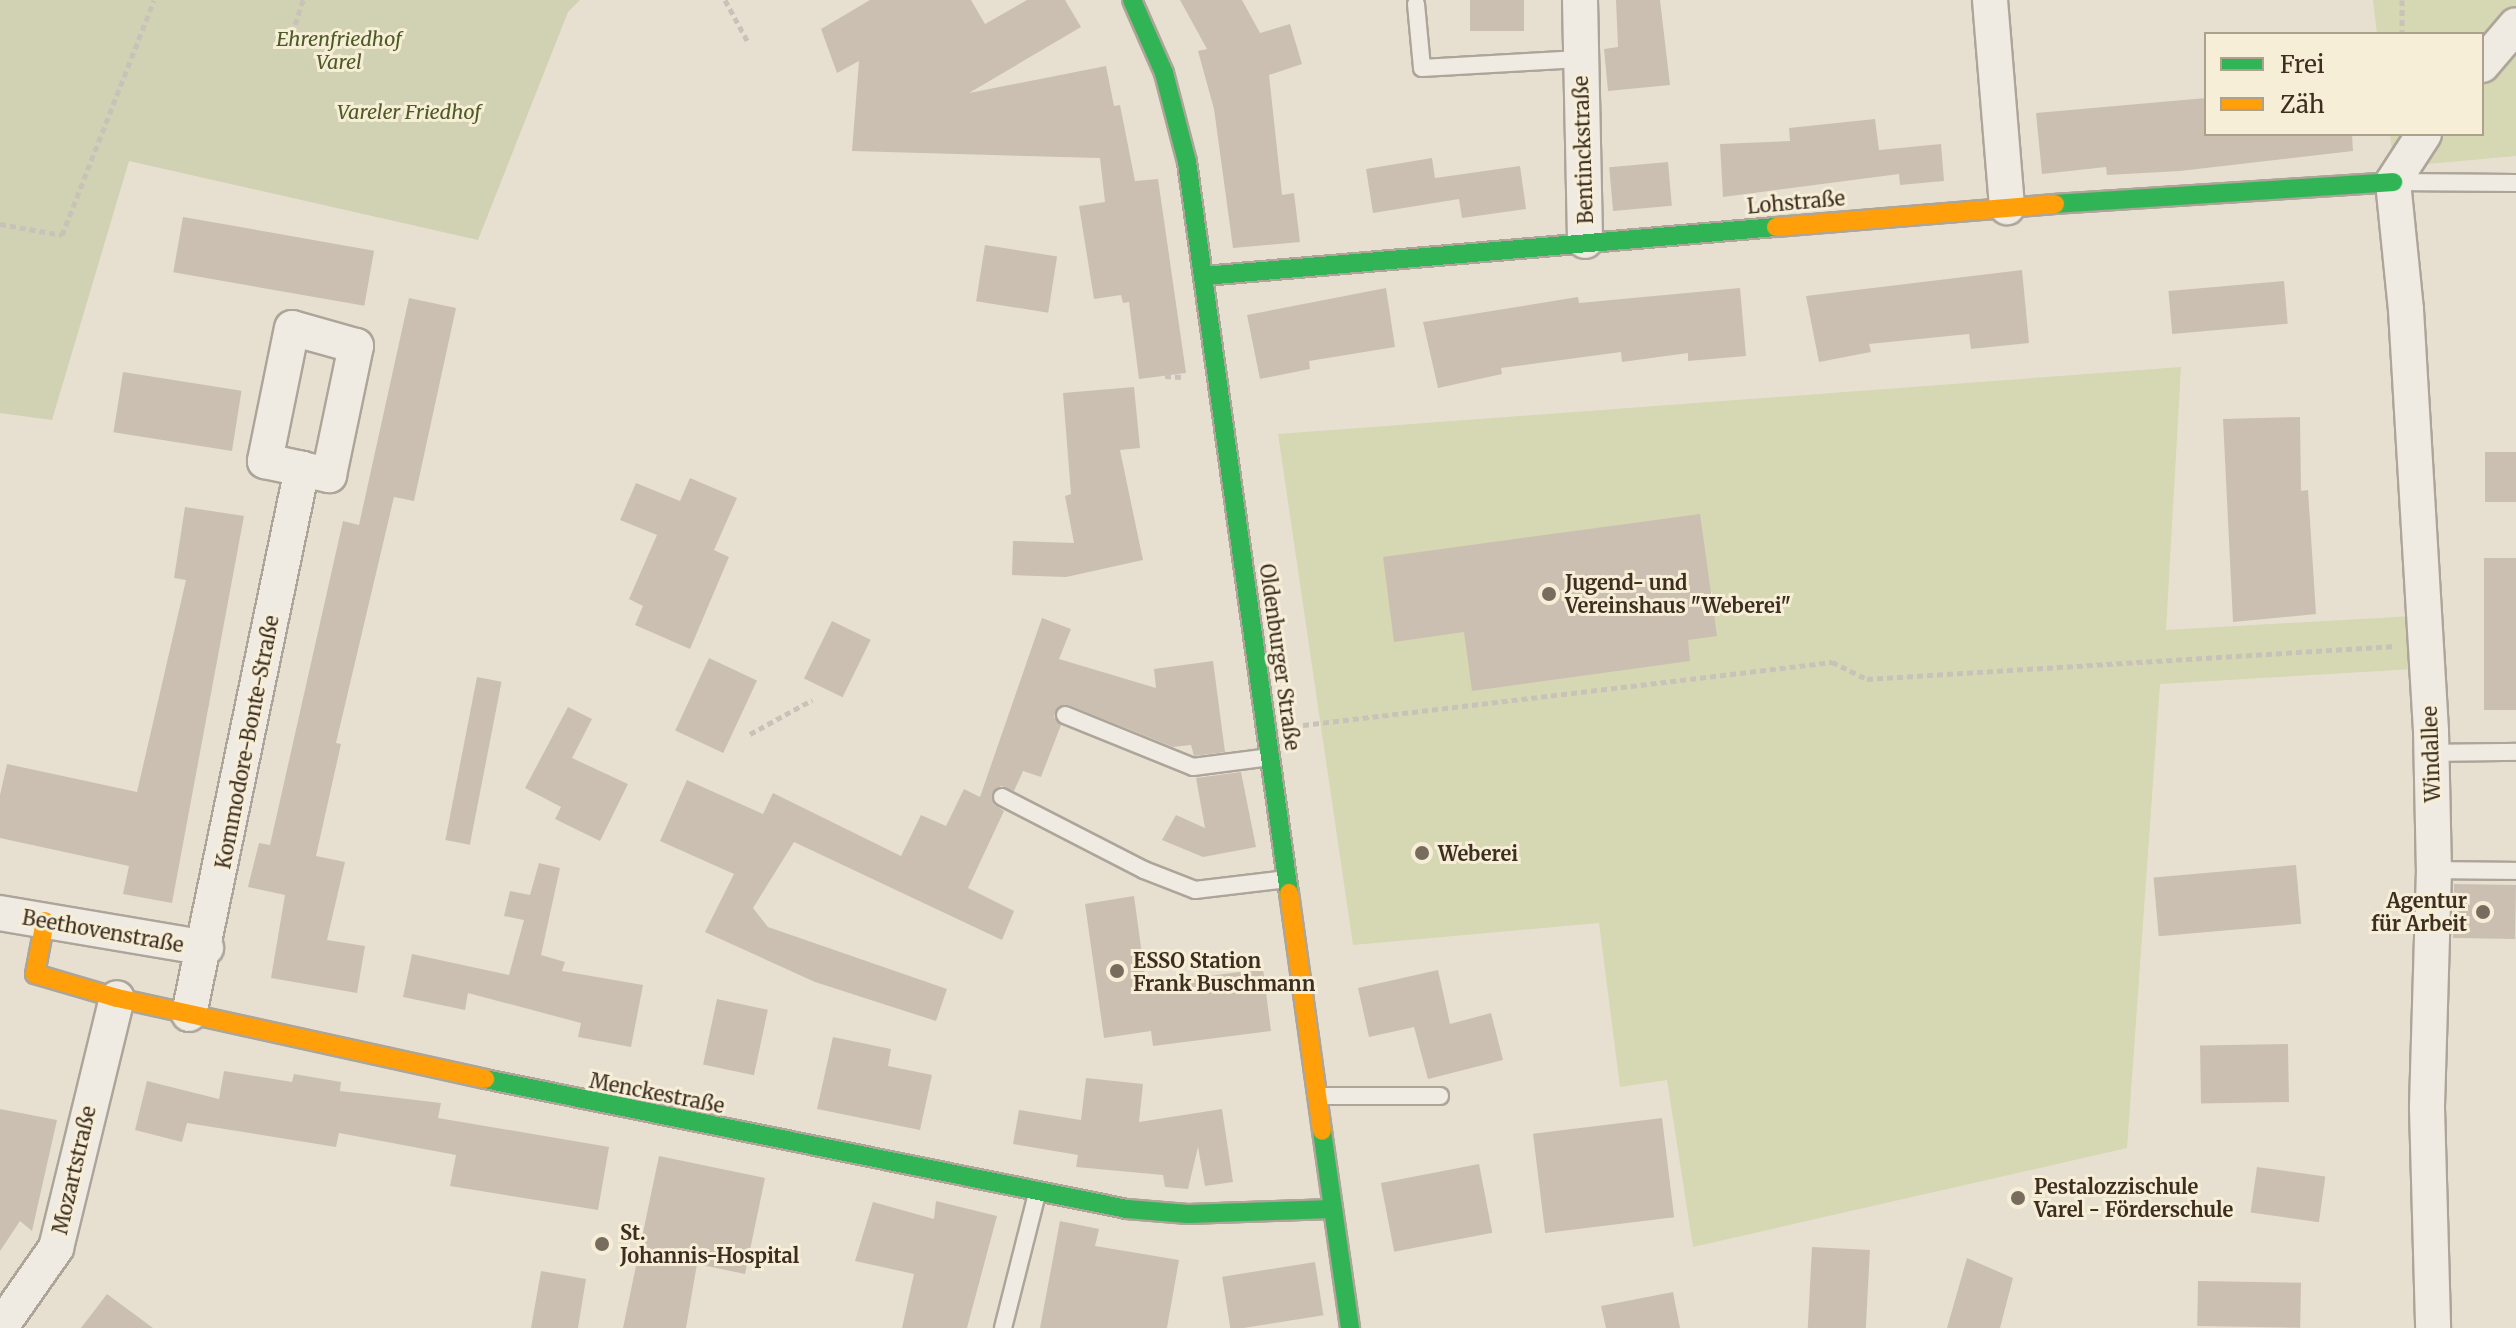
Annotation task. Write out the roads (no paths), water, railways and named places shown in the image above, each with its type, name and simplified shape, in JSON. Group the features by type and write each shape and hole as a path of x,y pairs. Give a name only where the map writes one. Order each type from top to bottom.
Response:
{"street":[{"name":"Oldenburger Straße","path":"1132,0 1164,73 1187,162 1350,1328"},
{"name":"Bentinckstraße","path":"1580,0 1585,241"},
{"path":"1990,0 2007,207"},
{"path":"2484,63 2516,25"},
{"path":"2393,182 2403,158 2422,136"},
{"name":"Lohstraße","path":"1204,276 2007,207 2393,182"},
{"name":"Windallee","path":"2393,182 2427,644 2431,753 2434,870 2427,1108 2433,1328"},
{"name":"Kommodore-Bonte-Straße","path":"189,1014 206,948 302,469"},
{"name":"Beethovenstraße","path":"0,913 206,948"},
{"name":"Menckestraße","path":"45,921 35,974 117,998 1127,1209 1188,1214 1332,1209"},
{"name":"Mozartstraße","path":"0,1328 56,1248 117,998"}],"lane":[{"name":"Bentinckstraße","path":"1416,4 1422,68 1580,59"},
{"path":"2393,182 2516,183"},
{"path":"1065,715 1193,767 1272,757"},
{"path":"2431,753 2516,752"},
{"path":"1002,797 1144,870 1195,890 1289,879"},
{"path":"2434,870 2516,871"},
{"path":"1316,1096 1440,1096"},
{"path":"1003,1328 1037,1192"}],"place":[{"name":"Jugend- und Vereinshaus \"Weberei\"","path":"1549,594"},
{"name":"Weberei","path":"1422,853"},
{"name":"Agentur für Arbeit","path":"2483,912"},
{"name":"ESSO Station Frank Buschmann","path":"1117,971"},
{"name":"Pestalozzischule Varel - Förderschule","path":"2018,1198"},
{"name":"St. Johannis-Hospital","path":"602,1244"}],"park label":[{"name":"Ehrenfriedhof Varel","path":"339,50"},
{"name":"Vareler Friedhof","path":"409,111"}]}
